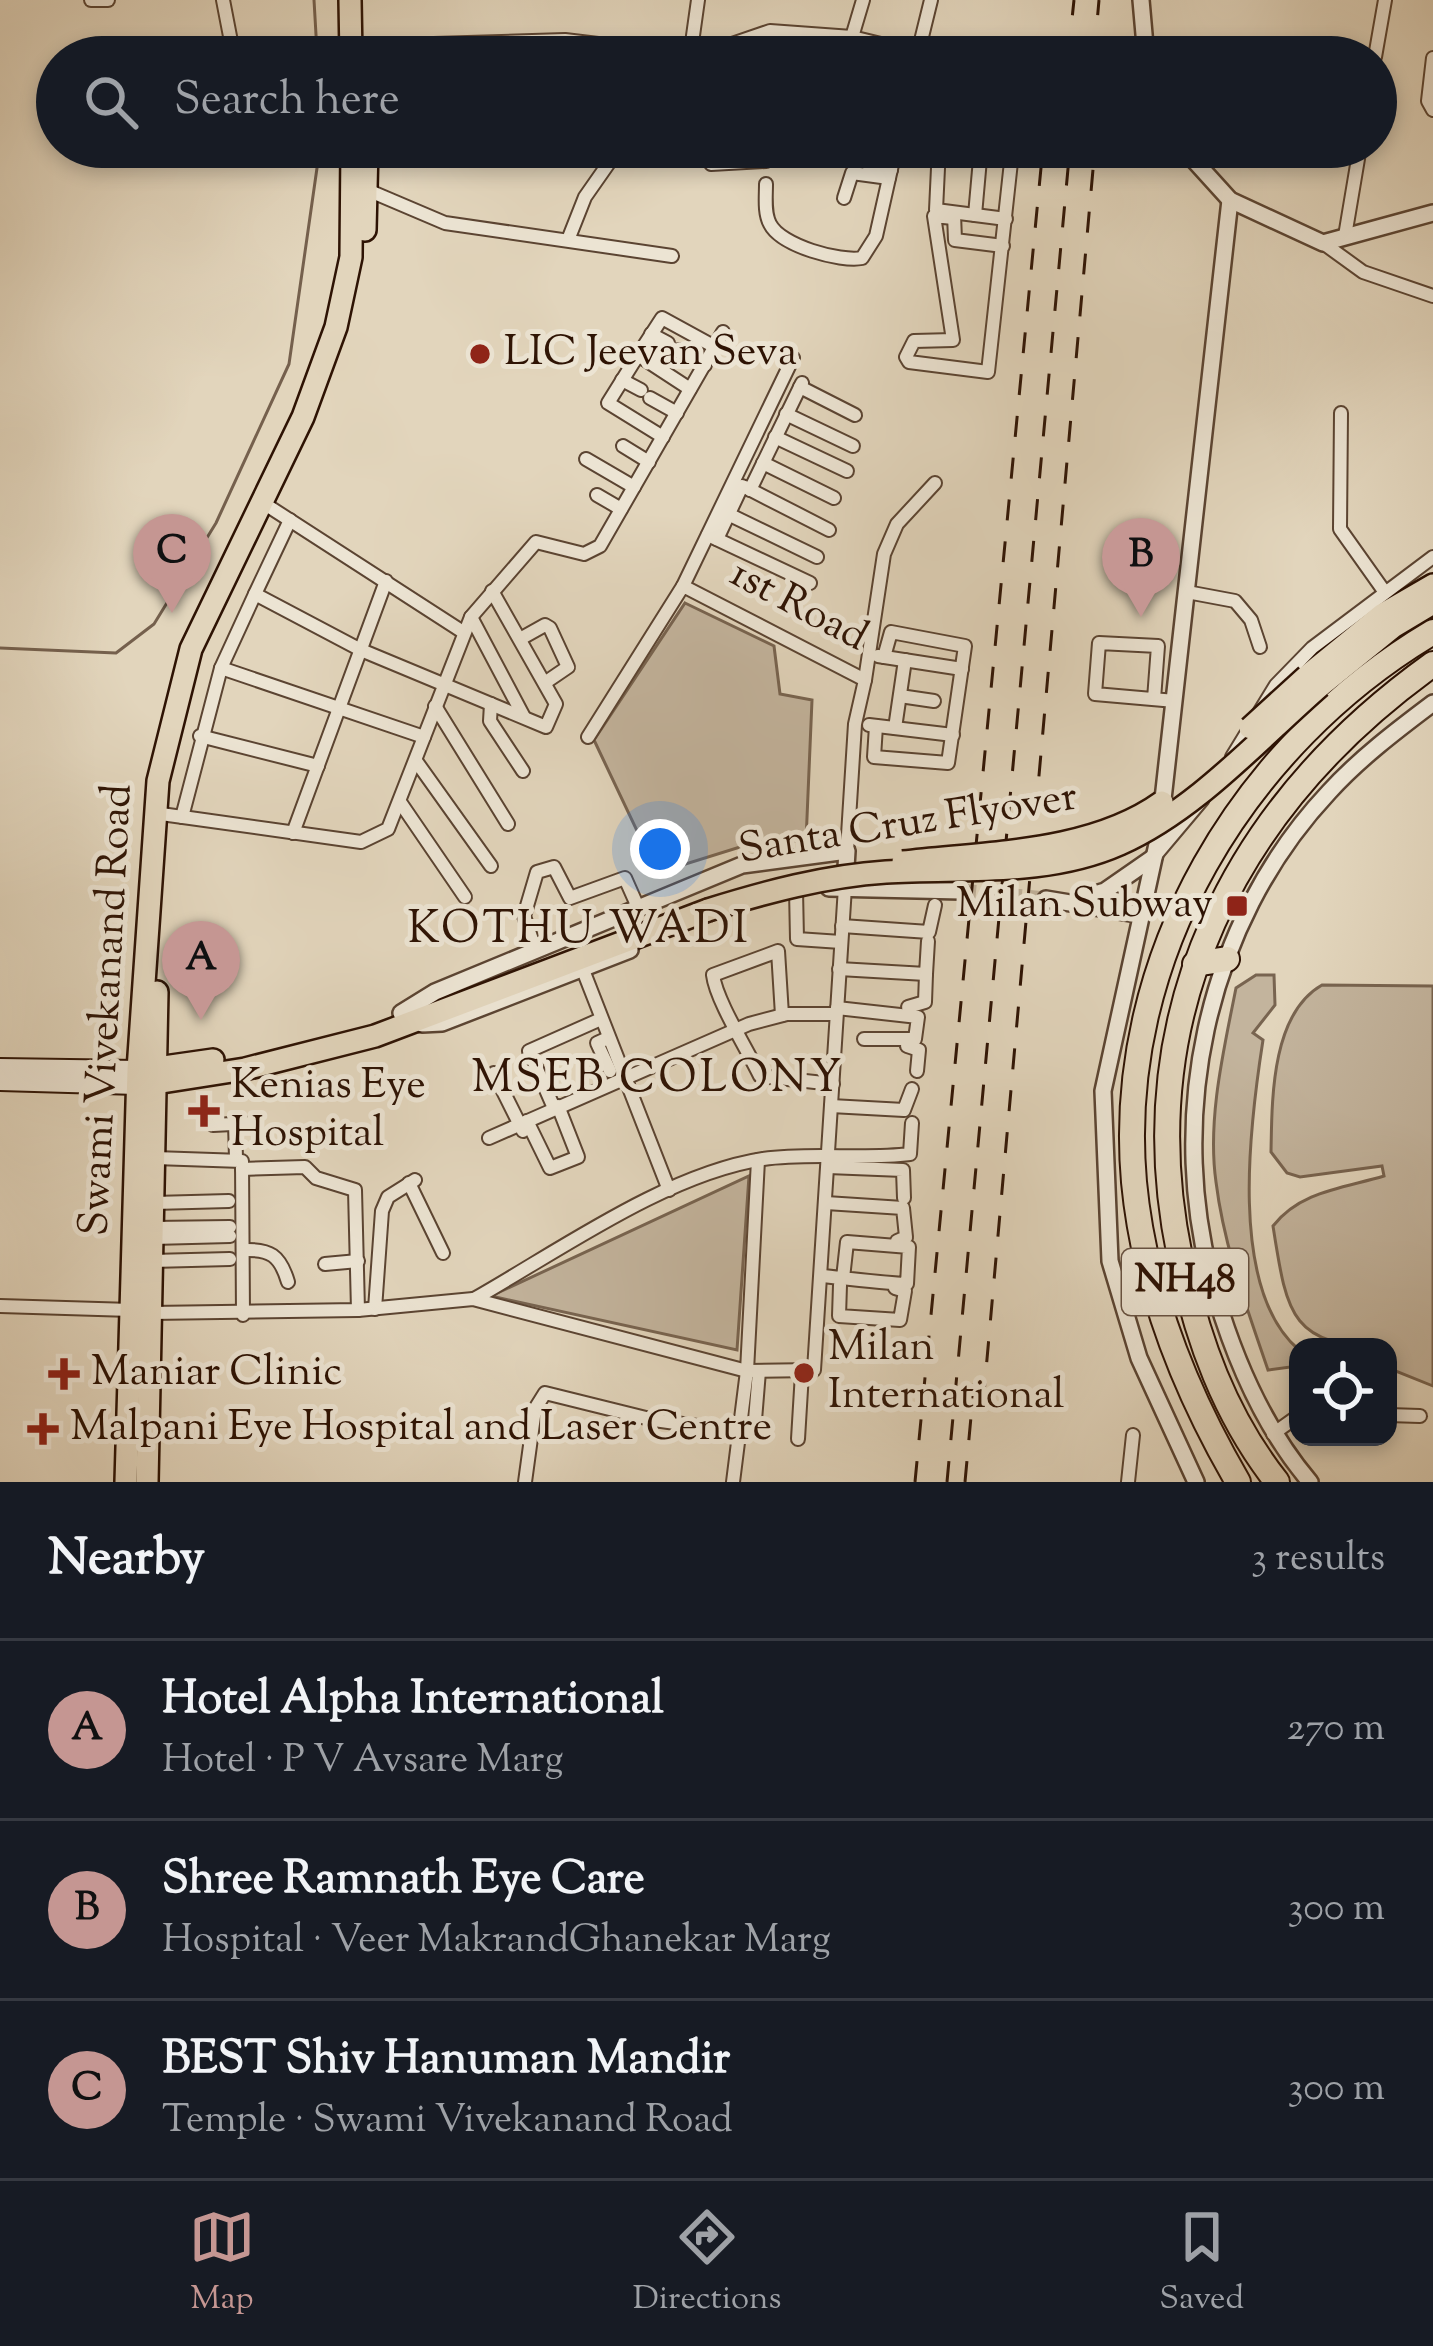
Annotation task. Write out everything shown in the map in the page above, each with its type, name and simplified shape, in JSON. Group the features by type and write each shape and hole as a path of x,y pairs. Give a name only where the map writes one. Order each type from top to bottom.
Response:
{"highway":[{"name":"NH48","path":"1238,1482 1202,1421 1178,1362 1140,1225 1134,1134 1139,1061 1152,998 1190,893 1274,760 1347,689 1433,632"},
{"name":"NH48","path":"1276,1482 1229,1409 1205,1355 1172,1218 1166,1095 1182,1001 1247,856 1300,783 1369,710 1433,664"},
{"path":"1195,964 1227,959"}],"main road":[{"path":"350,0 356,36"},
{"path":"360,36 364,0"},
{"name":"Swami Vivekanand Road","path":"186,692 204,646 280,514 352,317 360,188 356,168"},
{"name":"Swami Vivekanand Road","path":"147,1482 141,1311 152,951 190,649 303,417 336,327 363,168"},
{"path":"1314,681 1383,614 1433,585"},
{"name":"Santa Cruz Flyover","path":"147,1077 304,1047 408,1016 768,882 1076,840 1116,828 1184,787 1314,681 1433,603"},
{"name":"Santa Cruz Flyover","path":"705,905 886,872 956,882 1079,860 1150,829 1192,799 1314,681"},
{"path":"0,1068 147,1077"},
{"path":"0,1081 147,1077"},
{"name":"Swami Vivekanand Road","path":"126,1482 141,1311 152,1262 155,1158 147,1077"}],"street":[{"path":"91,0 108,0"},
{"path":"223,0 230,36"},
{"path":"694,36 698,0"},
{"path":"853,36 863,0"},
{"path":"922,36 931,0"},
{"path":"1142,0 1145,36"},
{"path":"1379,36 1385,0"},
{"path":"755,36 770,31 829,36"},
{"path":"1433,58 1428,101 1433,110"},
{"path":"568,240 585,196 605,168"},
{"path":"875,168 890,174"},
{"path":"766,184 772,230 846,261 862,258 870,249 891,168"},
{"path":"937,168 934,207 953,215"},
{"path":"975,215 979,168"},
{"path":"1006,219 934,216 933,237 949,285 953,340 909,343 909,362 990,370 1004,246 1011,168"},
{"path":"1201,168 1230,200 1323,243 1363,272 1433,296"},
{"path":"1346,236 1357,168"},
{"path":"844,198 852,173 890,174"},
{"path":"360,188 445,223 672,256"},
{"path":"1196,1482 1139,1358 1106,1240 1102,1091 1117,1006 1159,835 1230,200"},
{"path":"1323,243 1433,213"},
{"path":"953,215 953,239 1004,246"},
{"path":"663,437 610,408 622,380 665,318 715,347"},
{"path":"463,632 280,514 255,594 221,668 200,736 167,815 361,842 388,829 470,617 536,542 552,542 573,553 594,552 723,332"},
{"path":"651,334 705,365"},
{"path":"638,356 691,389"},
{"path":"712,537 742,486 793,358"},
{"path":"622,380 677,413"},
{"path":"683,586 742,486 763,463 801,385 855,415"},
{"path":"1341,413 1340,529 1384,592"},
{"path":"786,414 853,446"},
{"path":"775,437 847,471"},
{"path":"623,446 649,462"},
{"path":"586,459 634,487"},
{"path":"763,463 835,498"},
{"path":"878,656 884,554 897,524 934,483"},
{"path":"742,486 829,530"},
{"path":"597,495 621,509"},
{"path":"728,514 817,557"},
{"path":"712,537 810,583"},
{"path":"1072,901 1105,891 1176,838 1276,685 1312,648 1433,557"},
{"path":"293,833 386,581"},
{"name":"1st Road","path":"588,736 683,586 865,680 856,724 816,1364 803,1373 798,1439"},
{"path":"255,594 361,650 546,727 556,704 492,591"},
{"path":"1187,592 1235,601 1251,620 1260,647"},
{"path":"470,617 524,718"},
{"path":"520,639 545,625 550,628 568,667 546,682"},
{"path":"865,680 892,632 964,644 953,735 944,765 874,757 876,726"},
{"path":"1154,699 1156,646 1099,643 1095,694 1174,701"},
{"path":"1158,655 1180,658"},
{"path":"878,656 962,669"},
{"path":"896,728 905,660"},
{"path":"221,668 424,736"},
{"path":"900,696 934,700"},
{"path":"1310,1482 1274,1434 1232,1349 1196,1224 1194,1101 1203,1042 1227,959 1294,835 1328,792 1433,703"},
{"path":"491,704 491,724 523,771"},
{"path":"434,706 508,824"},
{"path":"856,724 953,735"},
{"path":"200,736 318,766"},
{"path":"416,761 491,866"},
{"path":"400,802 465,897"},
{"path":"408,1016 535,949 637,905 742,866 848,850"},
{"path":"535,949 524,916 537,872 554,867 570,898 626,878 637,905"},
{"path":"408,1016 442,1023 724,911 796,890 956,882"},
{"path":"796,890 797,939 841,942"},
{"path":"1046,899 1142,915"},
{"path":"842,926 929,932 935,905"},
{"path":"864,1005 922,1005 928,941"},
{"path":"782,1015 781,958 771,950 712,978 760,1076 832,1084"},
{"path":"839,969 926,974"},
{"path":"583,970 616,1074 669,1190"},
{"path":"489,1138 553,1111 616,1074 782,1015 836,1011 918,1016 915,1040 864,1039"},
{"path":"553,1111 529,1051 601,1019"},
{"path":"834,1041 917,1046 917,1071"},
{"path":"494,1073 550,1168 578,1156 523,1053"},
{"path":"831,1106 904,1110 912,1089"},
{"path":"514,1095 543,1173"},
{"path":"213,1125 252,1123"},
{"path":"472,1299 669,1190 758,1160 905,1155 912,1151 912,1123"},
{"path":"235,1124 244,1315"},
{"path":"155,1158 305,1168 316,1178 351,1186 357,1196 358,1310"},
{"path":"755,1420 758,1160"},
{"path":"828,1160 902,1170 904,1198"},
{"path":"375,1309 382,1211 388,1197 412,1181 443,1253"},
{"path":"154,1200 228,1199"},
{"path":"824,1235 906,1238 903,1208 826,1203"},
{"path":"153,1233 230,1232"},
{"path":"822,1280 842,1281 907,1284 909,1247 848,1241 842,1281 839,1316 904,1318 903,1289 842,1281"},
{"path":"243,1250 272,1253 283,1264 288,1282"},
{"path":"152,1262 230,1259"},
{"path":"325,1264 358,1261"},
{"path":"0,1306 244,1315 472,1299 753,1371 803,1373"},
{"path":"733,1482 753,1371"},
{"path":"525,1482 535,1409 545,1394 654,1420 740,1432"},
{"path":"1397,1415 1420,1416"},
{"path":"1274,1434 1289,1419"},
{"path":"1128,1482 1133,1435"}],"shaded area":[{"path":"685,603 774,646 780,694 812,700 806,841 756,842 657,873 594,740"},
{"path":"1256,975 1274,975 1275,1005 1253,1033 1263,1040 1249,1203 1261,1287 1276,1322 1289,1338 1289,1367 1268,1370 1230,1254 1214,1158 1218,1084 1236,988"},
{"path":"1322,985 1433,986 1433,1386 1397,1372 1397,1338 1325,1338 1313,1332 1299,1320 1283,1283 1273,1226 1284,1214 1324,1192 1384,1176 1382,1166 1300,1177 1287,1173 1271,1152 1278,1060 1293,1016"},
{"path":"749,1176 737,1350 491,1296"}],"waterway":[{"path":"314,0 316,36"},
{"path":"0,648 116,653 154,624 216,523 289,364 317,168"}],"tunnel":[{"path":"961,891 1046,899"}],"railway":[{"path":"1070,36 1074,0"},
{"path":"1096,36 1099,0"},
{"path":"915,1482 1041,168"},
{"path":"947,1482 1068,168"},
{"path":"983,1404 1093,168"},
{"path":"965,1482 974,1384"}],"place":[{"name":"LIC Jeevan Seva","path":"480,354"},
{"name":"BEST Shiv Hanuman Mandir","path":"172,613"},
{"name":"Shree Ramnath Eye Care","path":"1141,617"},
{"name":"Milan Subway","path":"1237,906"},
{"name":"Hotel Alpha International","path":"201,1020"},
{"name":"Kenias Eye Hospital","path":"204,1111"},
{"name":"Milan International","path":"804,1373"},
{"name":"Maniar Clinic","path":"64,1374"},
{"name":"Malpani Eye Hospital and Laser Centre","path":"43,1429"}],"district":[{"name":"KOTHU WADI","path":"579,931"},
{"name":"MSEB COLONY","path":"658,1080"}]}
